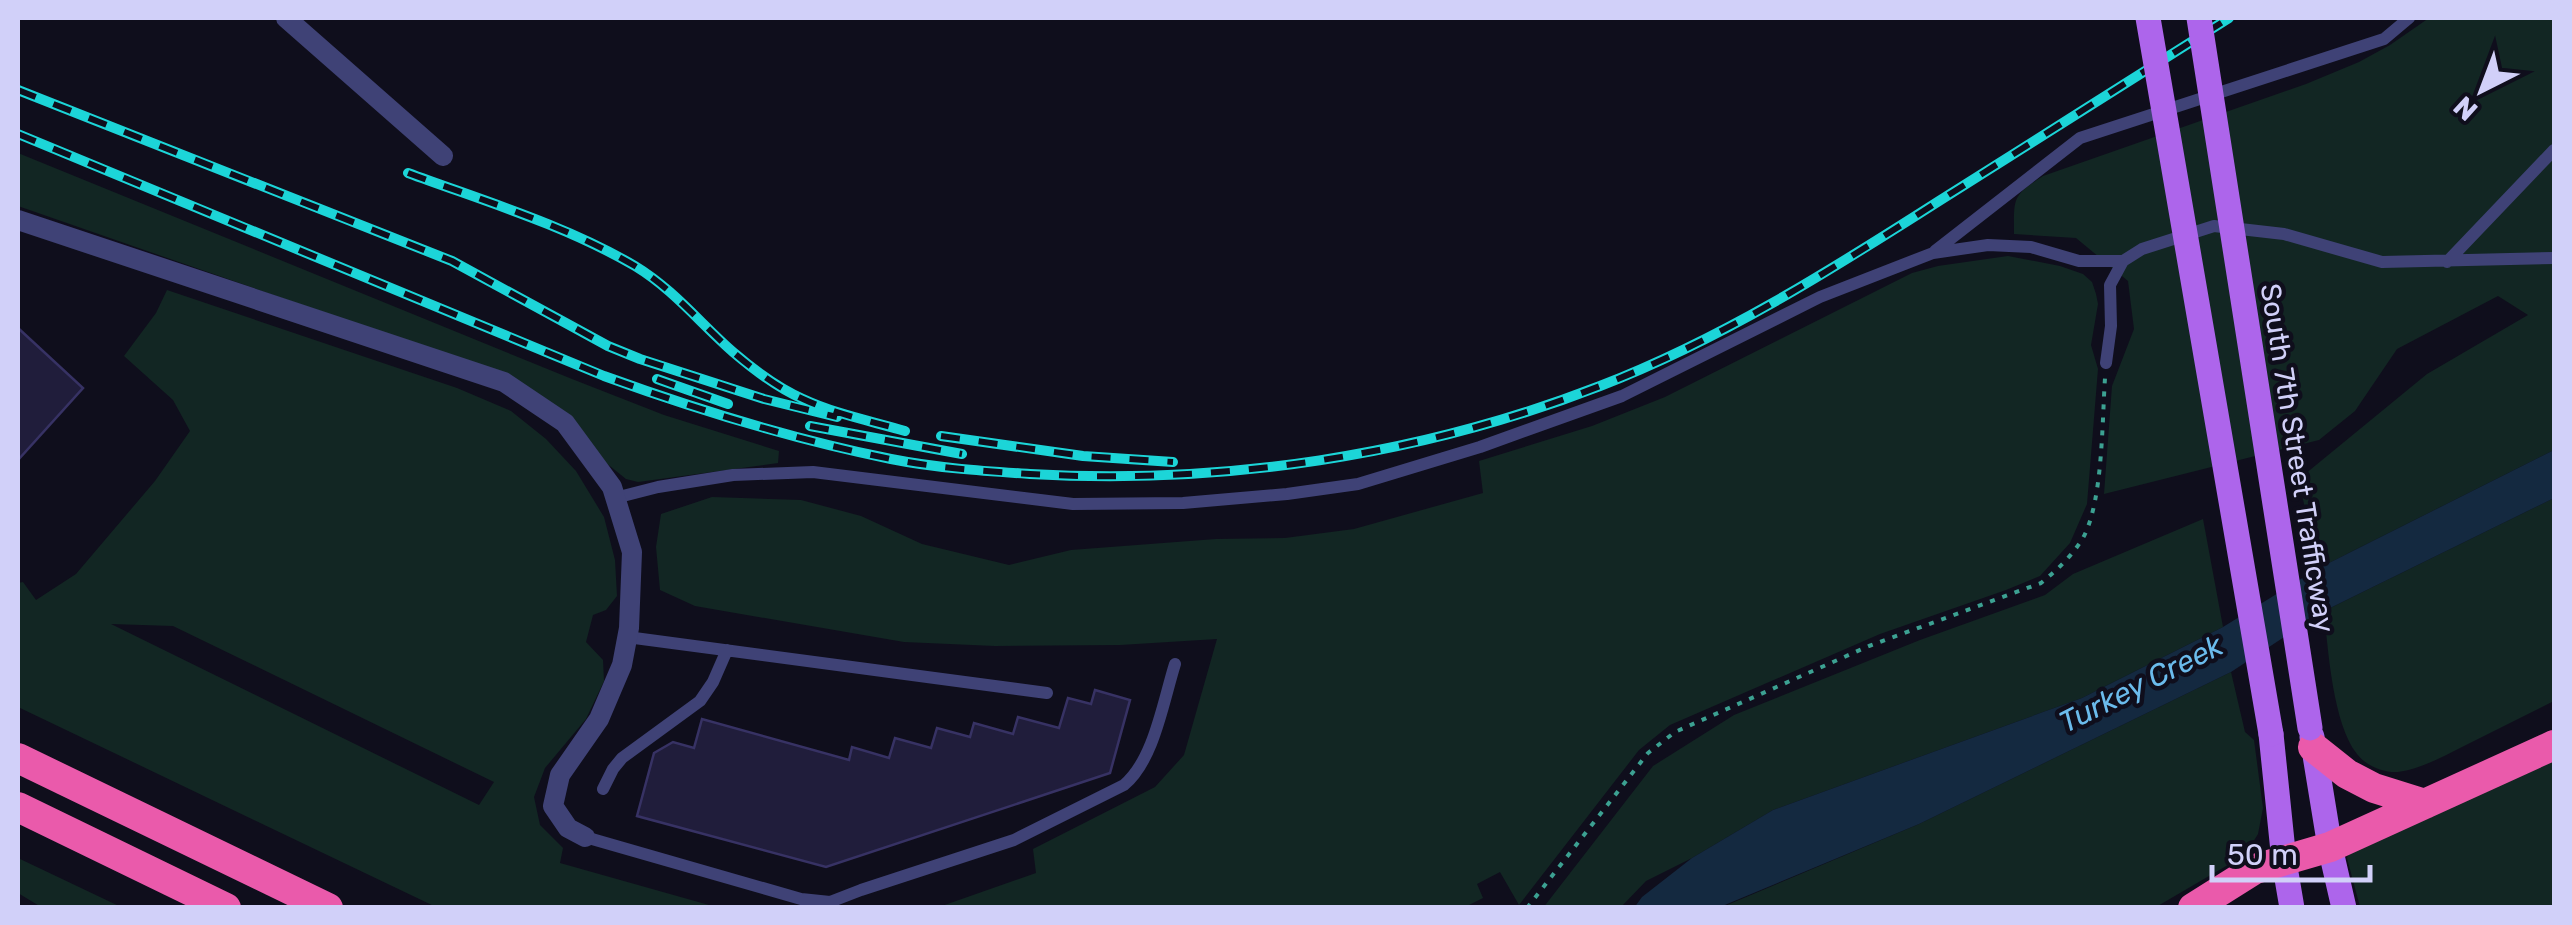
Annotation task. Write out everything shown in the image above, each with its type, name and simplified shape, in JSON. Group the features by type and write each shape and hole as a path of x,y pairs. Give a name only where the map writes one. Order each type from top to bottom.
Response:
{"highway":[{"path":"2312,738 2348,774 2374,788 2424,804"},
{"path":"2193,908 2255,869 2330,848 2554,746"},
{"path":"18,758 328,908"},
{"path":"18,807 226,908"}],"main road":[{"path":"2148,18 2271,734 2292,908"},
{"name":"South 7th Street Trafficway","path":"2199,18 2312,738 2344,908"}],"street":[{"path":"286,18 443,156"},
{"path":"18,220 504,382 565,423 612,487 632,552 622,665 598,720 560,775 552,806 568,828 585,838"}],"lane":[{"path":"1932,253 2080,138 2384,40 2409,18"},
{"path":"2447,262 2554,150"},
{"path":"2106,363 2111,326 2110,286 2123,261 2142,248 2214,226 2284,234 2382,262 2554,258"},
{"path":"615,498 733,475 813,472 1073,504 1183,502 1358,484 1480,447 1622,396 1820,297 1932,253 1988,246 2031,247 2080,261 2123,261"},
{"path":"627,637 1047,693"},
{"path":"603,790 612,768 622,758 700,701 726,650"},
{"path":"585,838 801,899 830,902 1014,840 1124,785 1135,776 1146,756 1175,664"}],"path":[{"path":"1527,908 1648,752 1675,732 1869,646 2041,584 2064,564 2083,537 2095,508 2106,363"}],"green space":[{"path":"2429,18 2554,18 2554,450 2317,569 2299,479 2427,374 2528,315 2498,296 2397,349 2355,411 2319,440 2104,494 2112,386 2134,329 2128,281 2076,238 2014,234 2015,205 2020,193 2043,176 2359,62"},
{"path":"18,153 572,379 664,415 779,451 778,463 638,482 626,479 492,371 18,206"},
{"path":"2008,256 2083,274 2092,282 2096,294 2091,345 2098,369 2087,504 2070,543 2040,576 1880,634 1670,725 1639,750 1519,905 1500,872 1477,884 1483,898 1465,907 939,907 1036,873 1033,849 1155,787 1184,755 1217,639 1120,645 904,642 695,606 660,590 656,547 661,514 712,497 801,500 861,516 922,544 1009,565 1071,550 1285,538 1354,529 1483,493 1479,461 1592,426 1665,397 1912,273"},
{"path":"167,290 457,388 511,411 546,439 576,471 604,517 615,560 617,596 606,610 593,615 586,642 603,660 604,681 586,719 545,768 534,797 540,825 563,848 560,863 716,907 436,907 18,707 18,583 23,582 36,600 76,574 155,481 190,431 173,400 124,356 156,313","holes":["111,624 173,626 494,782 479,805"]},
{"path":"2554,498 2554,701 2415,768 2393,772 2365,762 2349,741 2337,706 2324,611"},
{"path":"2203,519 2223,627 2082,698 1773,810 1646,881 1621,907 1543,908 1653,766 1734,715 1920,640 2045,595 2073,574"},
{"path":"2231,672 2245,732 2254,740 2263,808 2258,834 2245,855 2156,907 1720,908 1919,824"},
{"path":"2554,758 2554,907 2360,907 2349,853"},
{"path":"18,858 121,907 41,907 18,893"}],"water":[{"name":"Turkey Creek","path":"2554,450 2554,498 2324,611 2231,672 1919,824 1720,907 1634,908 1642,897 1692,858 1773,810 2082,698 2223,627 2317,569"}],"building":[{"path":"18,328 83,388 18,460"},
{"path":"1095,690 1130,700 1110,773 826,867 637,816 654,753 673,742 694,748 702,719 849,760 852,747 889,758 895,738 931,748 937,728 970,737 974,723 1013,734 1018,717 1059,728 1068,698 1091,704"}],"railway":[{"path":"18,134 604,376 746,423 854,451 943,467 1030,474 1175,475 1320,460 1391,448 1531,410 1645,368 1816,278 2229,18"},
{"path":"18,90 452,261 608,346 640,359 764,399 837,417"},
{"path":"408,173 524,215 608,251 662,285 733,352 784,390 828,409 905,431"},
{"path":"657,379 728,404"},
{"path":"810,426 962,454"},
{"path":"941,436 1083,456 1173,462"}]}
